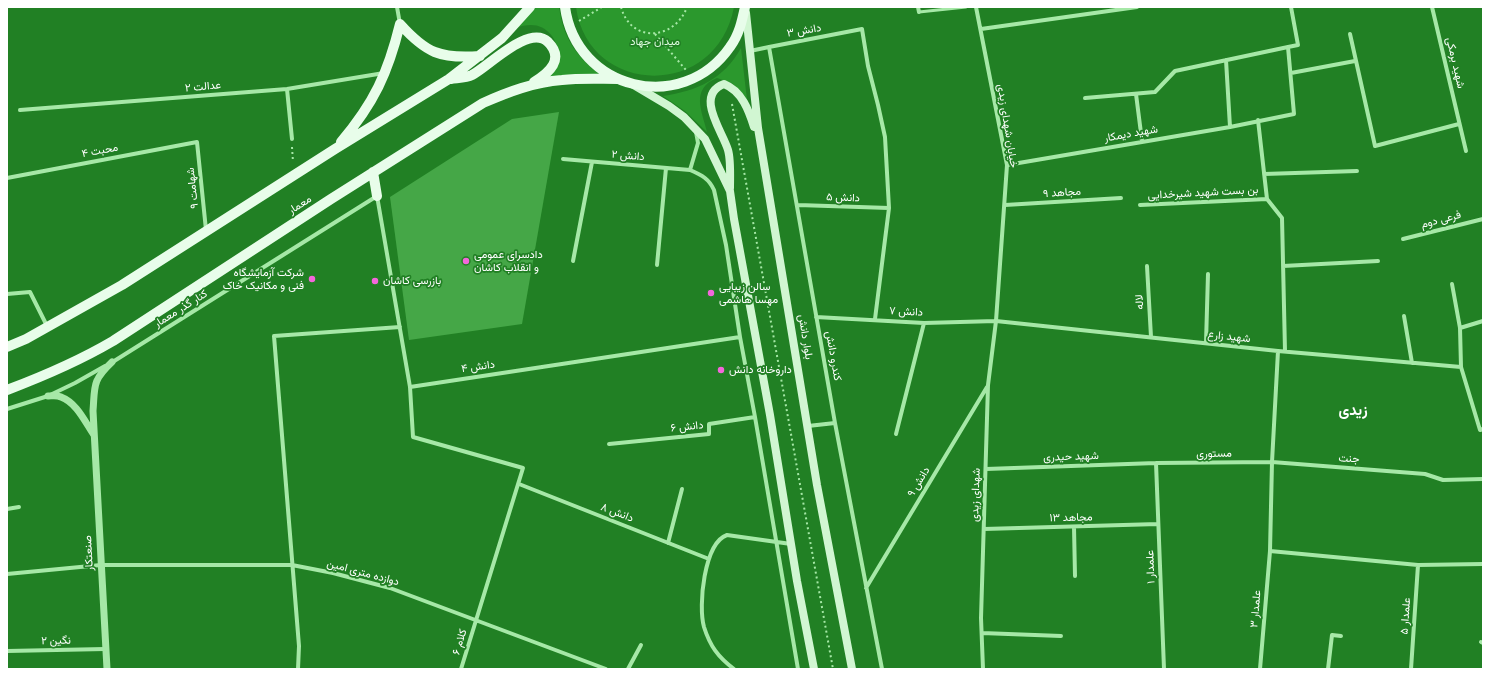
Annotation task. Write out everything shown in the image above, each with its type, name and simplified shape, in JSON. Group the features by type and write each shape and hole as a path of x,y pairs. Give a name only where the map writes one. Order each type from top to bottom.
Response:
{"main road":[{"path":"7,347 47,327 122,285 335,149 449,79 502,38 530,7"},
{"path":"565,7 569,24 576,41 584,53 600,68 618,79 645,87 674,85 690,80 712,67 722,58 738,34 745,7"},
{"name":"بلوار دانش","path":"745,7 758,128 817,485 852,669"},
{"path":"400,24 424,48 435,53 462,58 480,56"},
{"path":"335,149 354,127 371,102 386,73 400,24"},
{"path":"449,79 471,76 527,38 540,37 548,42 555,55 555,62 550,71 527,86"},
{"name":"معمار","path":"7,390 75,362 113,341 373,172 483,103 508,92 527,86 562,80 618,79"},
{"path":"631,84 669,106 696,128 705,139 730,191"},
{"path":"762,149 750,115 740,96 730,86 724,84 720,86 715,90 710,100 711,111 729,151 730,191 735,225 814,669"},
{"path":"373,172 377,196"}],"street":[{"path":"397,7 400,24"},
{"path":"918,7 919,12"},
{"name":"خیابان شهدای زیدی","path":"976,7 1007,165 996,321"},
{"path":"981,29 1137,7"},
{"path":"1085,98 1155,92 1175,71 1298,44 1291,7"},
{"name":"شهید برمکی","path":"1432,7 1466,151"},
{"name":"دانش ۳","path":"750,52 769,46 862,29 868,66 885,136 889,208"},
{"path":"1350,34 1375,146 1459,124"},
{"name":"کندرو دانش","path":"769,46 835,423 882,669"},
{"path":"1288,47 1291,73 1355,60"},
{"path":"1226,60 1230,127"},
{"name":"عدالت ۲","path":"20,110 287,89 386,73"},
{"name":"شهید دیمکار","path":"1007,165 1230,127 1258,120 1294,114 1291,73"},
{"path":"287,89 292,140"},
{"path":"1136,94 1142,141"},
{"path":"1258,120 1267,199 1282,218 1285,351"},
{"path":"696,128 698,143 690,170 708,179 714,190 726,245 740,338 798,669"},
{"name":"محبت ۴","path":"7,178 197,142"},
{"name":"شهامت ۹","path":"197,142 207,232"},
{"name":"دانش ۲","path":"563,159 690,170"},
{"path":"573,261 592,162"},
{"path":"657,265 666,168"},
{"path":"1264,174 1357,171"},
{"path":"377,196 410,387"},
{"name":"کنار گذر معمار","path":"7,409 48,396 112,362 377,196"},
{"name":"مجاهد ۹","path":"1005,205 1121,198"},
{"name":"بن بست شهید شیرخدایی","path":"1140,205 1267,199"},
{"name":"دانش ۵","path":"798,205 889,208"},
{"path":"875,319 889,208"},
{"name":"فرعی دوم","path":"1404,239 1483,218"},
{"path":"1283,266 1378,261"},
{"name":"لاله","path":"1147,266 1151,337"},
{"path":"1206,343 1208,274"},
{"path":"1452,284 1460,328 1461,367 1480,430 1483,430"},
{"path":"7,294 30,292 47,327"},
{"path":"1404,316 1412,363"},
{"name":"دانش ۷","path":"816,317 924,322 996,321"},
{"name":"شهید زارع","path":"996,321 1278,351 1461,367"},
{"name":"شهدای زیدی","path":"983,669 982,633 988,385 996,321"},
{"path":"1460,328 1483,321"},
{"path":"896,434 924,322"},
{"path":"298,669 299,646 274,336 400,327"},
{"name":"دانش ۴","path":"410,387 740,338"},
{"name":"علمدار ۳","path":"1260,669 1270,550 1272,462 1278,351"},
{"name":"صنعتکار","path":"107,669 93,411 95,385 99,374 112,362"},
{"name":"دانش ۹","path":"866,589 988,385"},
{"name":"کلام ۶","path":"410,387 413,437 523,468 461,669"},
{"path":"48,396 59,396 70,402 78,410 94,435"},
{"name":"دانش ۶","path":"609,444 709,434 709,424 755,417"},
{"path":"808,426 835,423"},
{"name":"مستوری","path":"1156,463 1272,462"},
{"name":"جنت","path":"1272,462 1425,474 1443,480 1483,479"},
{"name":"شهید حیدری","path":"986,469 1156,463"},
{"name":"علمدار ۱","path":"1156,463 1164,669"},
{"name":"دانش ۸","path":"519,484 710,559"},
{"path":"668,543 682,489"},
{"path":"7,509 19,507"},
{"name":"مجاهد ۱۳","path":"984,529 1158,524"},
{"path":"1074,527 1075,576"},
{"path":"734,669 721,660 712,647 704,627 702,613 703,585 706,566 715,545 721,537 728,535 791,544"},
{"path":"1270,550 1418,565 1483,564"},
{"name":"دوازده متری امین","path":"7,574 101,565 292,565 333,573 390,588 606,669"},
{"name":"علمدار ۵","path":"1411,669 1418,565"},
{"path":"982,633 1061,636"},
{"path":"1328,669 1332,635 1342,636"},
{"path":"628,669 641,644"},
{"name":"نگین ۲","path":"7,651 105,649"}],"lane":[{"path":"919,12 966,7"}],"path":[{"path":"569,24 579,21 602,7"},
{"path":"622,7 626,18 631,24 645,33 655,34 668,30 675,25 685,13 687,7"},
{"path":"578,17 580,25"},
{"path":"655,34 686,70 690,80"},
{"path":"686,70 690,68"},
{"path":"732,104 833,669"},
{"path":"292,140 294,176"}],"green space":[{"path":"536,7 559,7 567,36 572,45 583,60 599,74 546,78 557,51 553,37 540,26 526,25 515,28"},
{"name":"میدان جهاد","path":"576,7 734,7 723,38 703,59 679,72 653,76 627,71 603,58 585,36"},
{"path":"741,48 747,100 732,83 717,78 709,83 703,88 700,101 707,132 685,111 663,96 687,91 708,82 726,68"}],"building":[{"name":"دادسرای عمومی و انقلاب کاشان","path":"559,112 522,324 409,340 390,197 512,119"}],"place":[{"name":"دادسرای عمومی و انقلاب کاشان","path":"466,261"},
{"name":"شرکت آزمایشگاه فنی و مکانیک خاک","path":"312,279"},
{"name":"بازرسی کاشان","path":"375,281"},
{"name":"سالن زیبایی مهسا هاشمی","path":"711,293"},
{"name":"داروخانه دانش","path":"721,370"}],"district":[{"name":"زیدی","path":"1353,411"}]}
